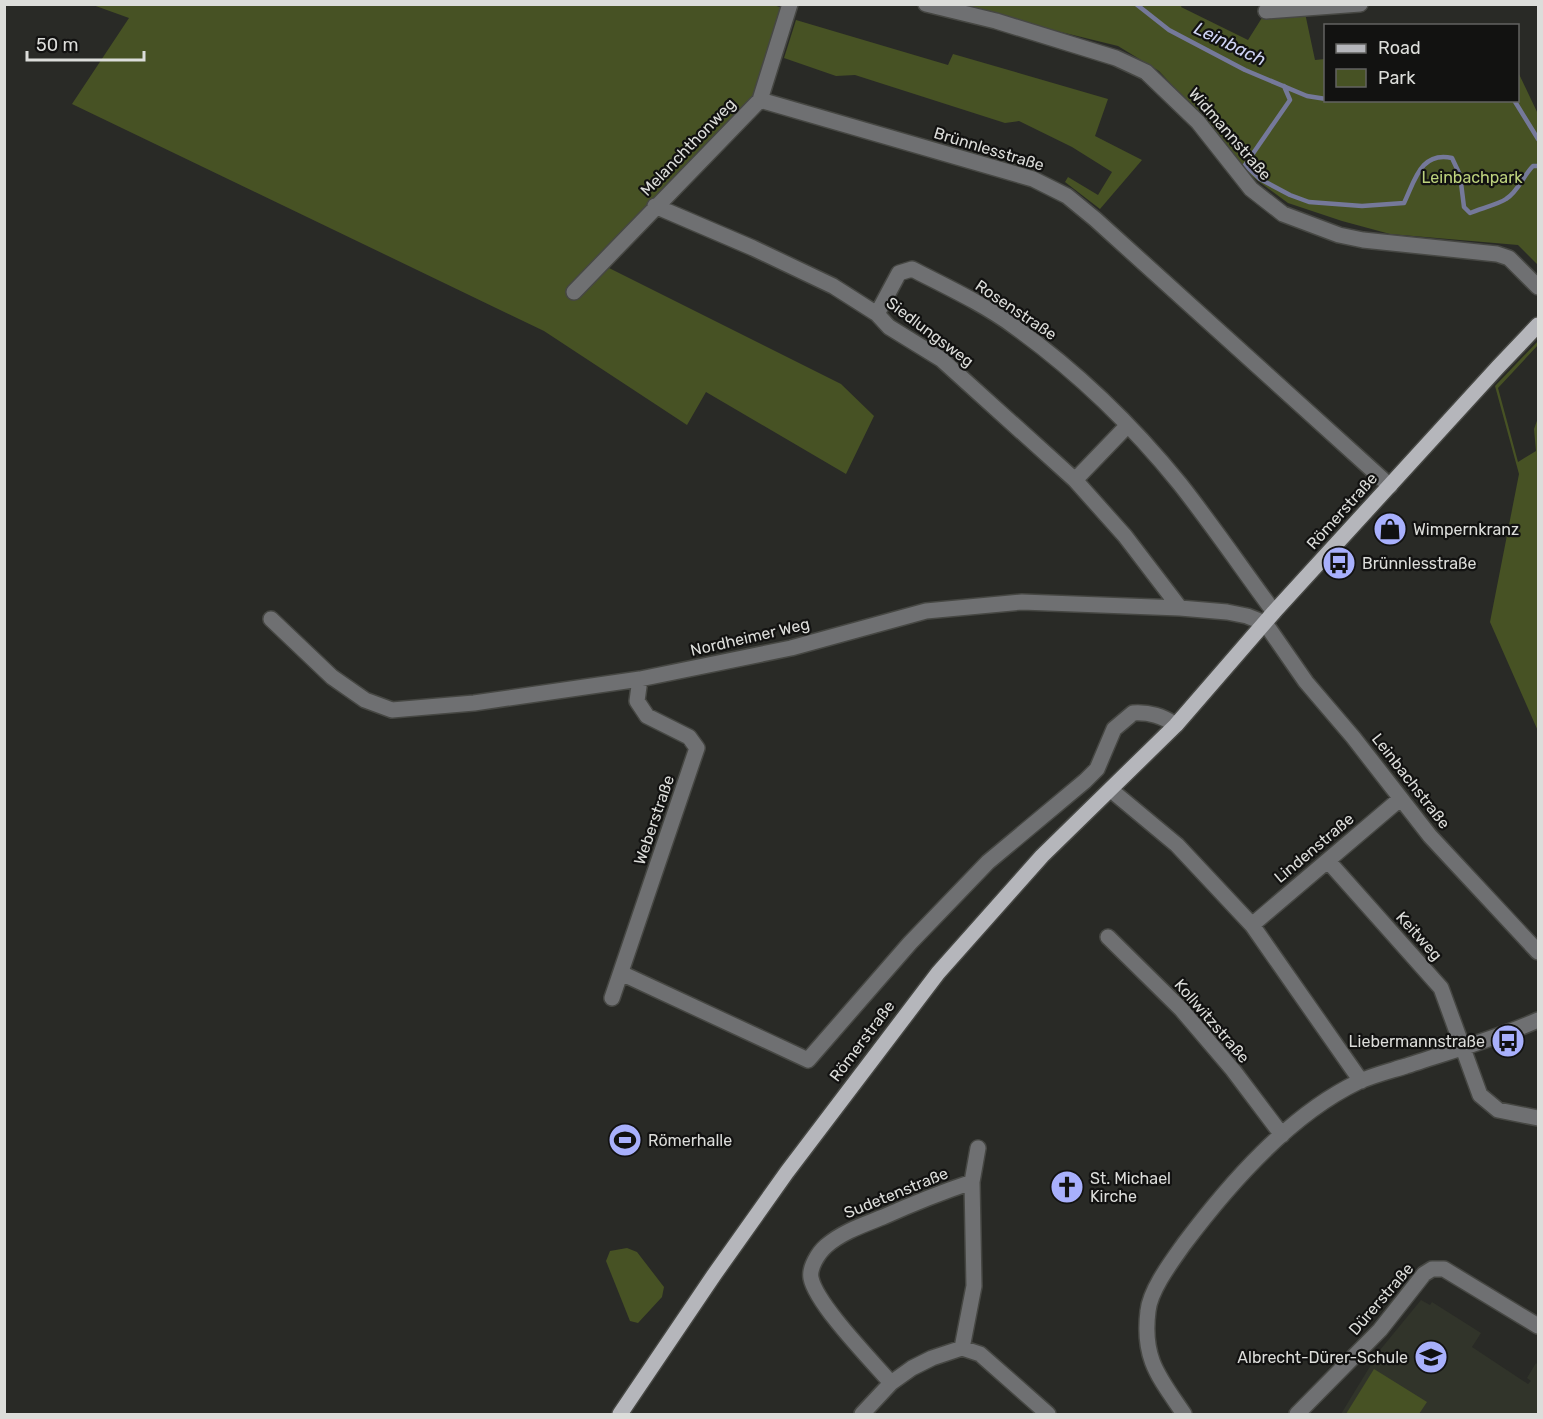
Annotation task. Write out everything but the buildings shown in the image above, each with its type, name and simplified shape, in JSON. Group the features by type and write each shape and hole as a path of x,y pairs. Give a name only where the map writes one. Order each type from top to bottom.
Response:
{"main road":[{"name":"Römerstraße","path":"620,1414 787,1172 931,981 1042,856 1176,725 1270,618 1539,325"}],"street":[{"name":"Melanchthonweg","path":"574,292 760,100 790,4"},
{"name":"Widmannstraße","path":"926,4 1018,28 1116,58 1146,72 1198,122 1251,189 1283,214 1340,236 1497,254 1509,258 1539,286"},
{"path":"1266,10 1360,4"},
{"name":"Brünnlesstraße","path":"760,100 1033,179 1067,196 1390,486"},
{"name":"Siedlungsweg","path":"655,206 753,248 833,286 878,314 889,327 941,360 1075,480 1125,536 1180,608"},
{"name":"Rosenstraße","path":"878,314 899,273 912,269 967,297 1014,326 1054,357 1127,426 1179,483 1270,618"},
{"path":"1075,480 1127,426"},
{"name":"Nordheimer Weg","path":"271,619 332,677 365,700 392,710 474,703 640,679 791,648 926,611 1022,602 1180,608 1270,618"},
{"name":"Leinbachstraße","path":"1270,618 1306,682 1353,737 1400,799 1430,836 1539,952"},
{"name":"Weberstraße","path":"612,998 697,748 689,737 647,716 637,701 640,679"},
{"name":"Römerstraße","path":"621,973 808,1060 910,943 988,862 1085,782 1097,769 1114,729 1133,713 1147,712 1176,725"},
{"path":"1111,790 1177,844 1252,925 1361,1081"},
{"name":"Lindenstraße","path":"1252,925 1400,799"},
{"name":"Keitweg","path":"1328,861 1441,988 1480,1095 1498,1110 1539,1118"},
{"name":"Kollwitzstraße","path":"1108,937 1181,1008 1233,1070 1282,1135"},
{"path":"1184,1414 1153,1368 1147,1349 1148,1308 1164,1272 1214,1205 1282,1135 1332,1096 1361,1081 1507,1034 1539,1020"},
{"name":"Sudetenstraße","path":"962,1348 974,1286 972,1182 978,1148"},
{"name":"Sudetenstraße","path":"891,1383 836,1320 817,1294 810,1277 813,1265 825,1247 848,1231 972,1182"},
{"name":"Dürerstraße","path":"1297,1414 1380,1330 1424,1274 1432,1269 1444,1269 1538,1326"},
{"path":"861,1414 891,1383 932,1358 962,1348 980,1354 1048,1414"}],"shaded area":[{"name":"Albrecht-Dürer-Schule","path":"1421,1300 1430,1305 1432,1302 1481,1333 1472,1347 1528,1384 1531,1381 1527,1378 1536,1363 1538,1365 1538,1414 1341,1414 1380,1350"}],"green space":[{"path":"770,4 786,9 757,98 595,261 841,384 874,416 846,474 706,392 687,425 544,331 72,104 129,18 93,5"},
{"name":"Leinbachpark","path":"951,5 1182,5 1181,7 1248,40 1265,13 1305,13 1315,60 1324,59 1324,102 1519,102 1519,74 1538,114 1538,265 1518,245 1390,234 1288,203 1246,172 1159,71 1118,46"},
{"path":"796,20 948,65 953,54 1108,99 1095,136 1142,160 1100,209 1065,182 1068,177 1098,195 1112,172 1072,147 1019,121 1005,123 855,75 836,76 784,58"},
{"path":"1538,341 1538,345 1498,388 1518,462 1536,451 1534,429 1538,418 1538,731 1490,622 1519,474 1495,386"},
{"path":"627,1248 637,1252 664,1287 662,1297 638,1323 630,1321 606,1261 610,1251"},
{"path":"1374,1369 1427,1402 1419,1414 1346,1414"}],"waterway":[{"name":"Leinbach","path":"1136,4 1169,30 1245,70 1307,96 1324,99"},
{"name":"Leinbach","path":"1284,86 1290,100 1245,165 1260,179 1309,202 1362,206 1404,203 1420,169 1426,163 1441,157 1452,158 1460,175 1464,207 1470,213 1506,199 1533,166 1538,166"},
{"name":"Leinbach","path":"1515,102 1538,139"}],"place":[{"name":"Wimpernkranz","path":"1390,529"},
{"name":"Brünnlesstraße","path":"1339,563"},
{"name":"Liebermannstraße","path":"1508,1041"},
{"name":"Römerhalle","path":"625,1140"},
{"name":"St. Michael Kirche","path":"1067,1187"},
{"name":"Albrecht-Dürer-Schule","path":"1431,1357"}]}
